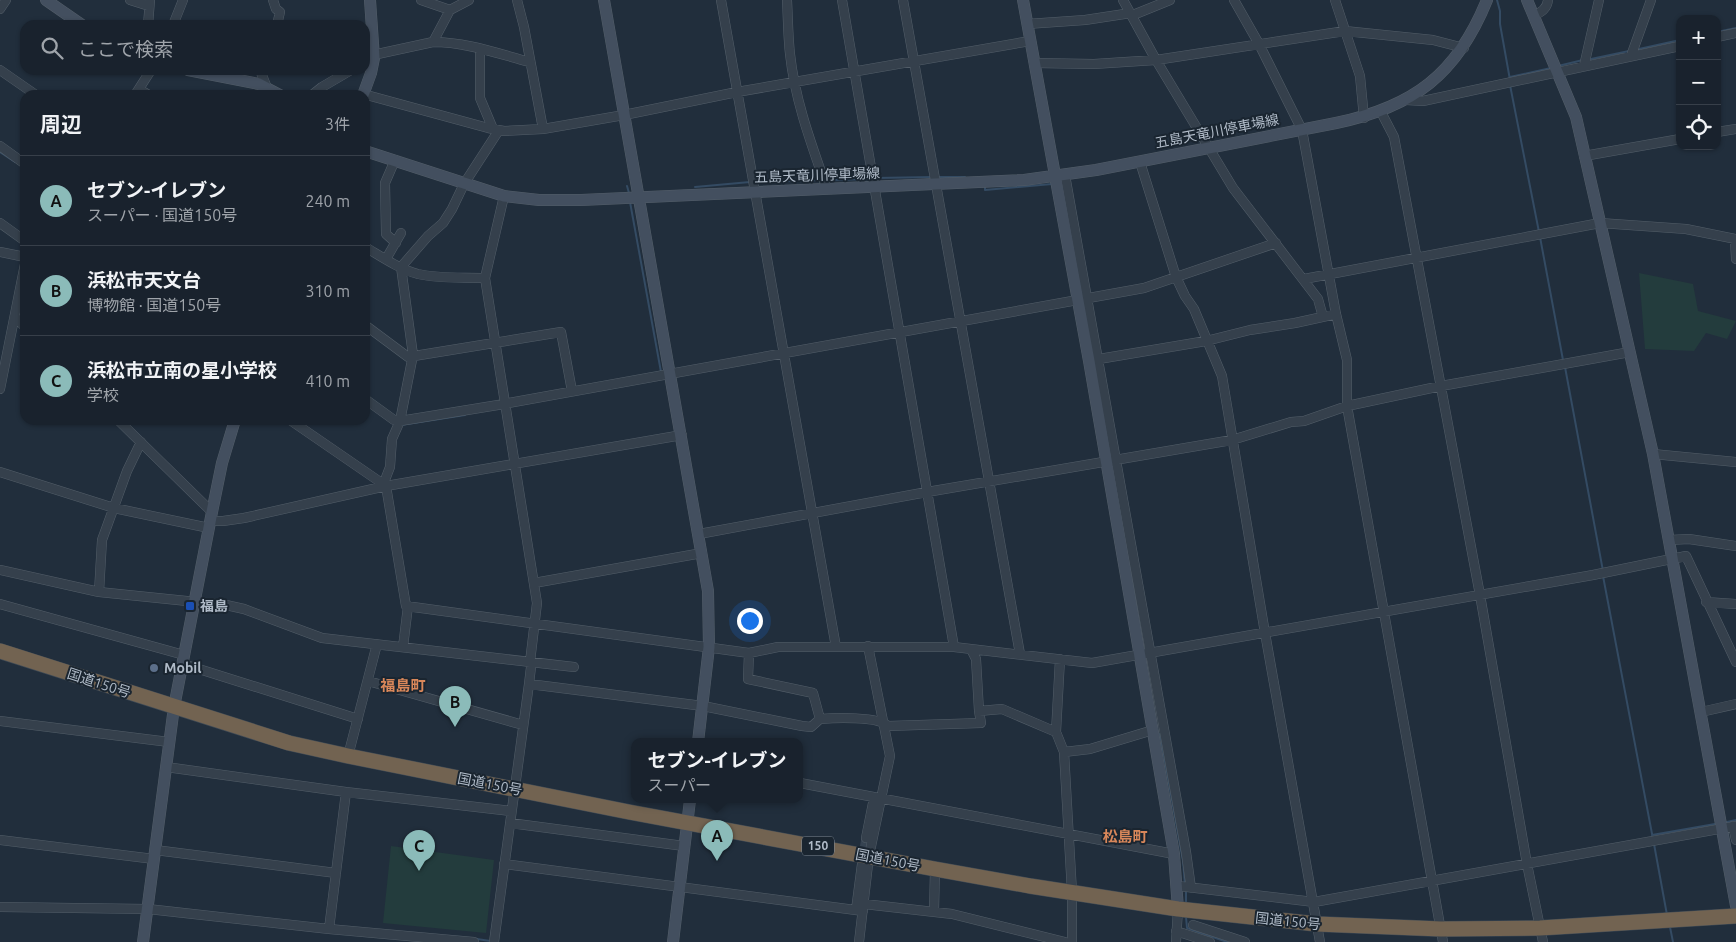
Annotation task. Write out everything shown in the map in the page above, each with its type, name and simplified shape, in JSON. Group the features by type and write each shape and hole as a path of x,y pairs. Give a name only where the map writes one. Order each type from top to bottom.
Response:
{"highway":[{"name":"国道150号","path":"0,651 174,708 289,743 348,756 687,822 865,860 935,868 1178,909 1442,936 1541,935 1654,922 1736,916"}],"street":[{"path":"0,8 6,0"},
{"path":"46,0 75,20"},
{"path":"130,0 149,3 148,20"},
{"path":"175,20 183,0"},
{"path":"273,0 276,9 280,12 278,20"},
{"path":"370,0 370,75"},
{"path":"421,0 450,10"},
{"path":"433,42 450,10 469,0"},
{"path":"517,0 543,128"},
{"path":"604,0 708,591 709,647 699,738"},
{"path":"721,0 836,647"},
{"path":"787,0 790,54 794,83 826,189"},
{"path":"842,0 954,647"},
{"path":"903,0 1020,654"},
{"path":"1023,0 1034,63 1060,176 1145,654 1186,852 1191,888"},
{"path":"1123,0 1156,60 1233,188 1318,298 1323,317"},
{"path":"1027,24 1085,20 1132,14 1170,0"},
{"path":"1234,0 1259,44 1302,130 1330,273 1336,314 1347,360 1347,406 1442,936"},
{"path":"1335,0 1360,76 1364,118"},
{"name":"五島天竜川停車場線","path":"370,153 504,196 539,200 640,198 991,183 1060,176 1364,118 1381,112 1406,100 1438,76 1464,48 1487,0"},
{"path":"1527,0 1576,117 1653,454 1702,712 1730,827 1736,906"},
{"path":"1534,16 1543,11 1548,0"},
{"path":"1584,66 1598,0"},
{"path":"1631,56 1651,0"},
{"path":"1034,63 1094,64 1156,60 1345,30 1433,40 1464,48"},
{"path":"1721,37 1736,33"},
{"path":"370,96 496,130 543,128 1030,41"},
{"path":"371,59 433,42 461,44 530,62"},
{"path":"1406,100 1423,101 1510,82 1556,68 1584,66 1676,47"},
{"path":"480,50 480,98 496,130"},
{"path":"0,70 29,90"},
{"path":"138,90 148,75"},
{"path":"215,75 248,81 271,90"},
{"path":"262,75 268,88"},
{"path":"317,90 334,75"},
{"path":"364,90 370,75"},
{"path":"1381,112 1394,137 1480,595 1526,864 1541,935"},
{"path":"1721,131 1736,129"},
{"path":"403,647 408,606 406,606 385,480 390,467 392,439 400,421 413,355 401,267 428,236 443,223 496,130"},
{"path":"1584,156 1676,140"},
{"path":"0,146 20,160"},
{"path":"394,160 386,183 386,234 396,243"},
{"path":"1140,162 1176,277 1194,309 1222,376 1320,942"},
{"path":"494,942 524,726 537,603 485,278 504,196"},
{"path":"0,223 20,237"},
{"path":"1304,279 1600,223 1686,230 1736,239 1736,259"},
{"path":"386,259 401,233"},
{"path":"370,403 394,420 400,421 670,375 1144,288 1276,243"},
{"path":"370,250 418,274 485,278"},
{"path":"0,252 20,256"},
{"path":"0,389 20,290"},
{"path":"1093,360 1206,341 1250,330 1336,314"},
{"path":"15,317 20,322"},
{"path":"370,329 408,357 561,332 572,391"},
{"path":"699,534 927,492 1232,440 1291,422 1304,421 1347,406 1441,386 1630,352"},
{"path":"130,425 141,442 210,520"},
{"path":"144,942 174,708 210,520 222,463 233,425"},
{"path":"297,425 386,486"},
{"path":"0,472 114,508 224,521 386,486 682,435"},
{"path":"99,592 102,540 127,471 141,442"},
{"path":"1653,454 1736,462"},
{"path":"1669,540 1689,539 1736,546"},
{"path":"534,583 702,553"},
{"path":"408,606 749,653 778,647 954,647 1092,663 1609,572 1686,556 1706,602 1736,662"},
{"path":"0,570 99,592 226,605 244,609 322,638 574,667"},
{"path":"1706,602 1736,604"},
{"path":"0,604 184,659 358,719"},
{"path":"348,756 377,644"},
{"path":"866,838 890,756 868,646"},
{"path":"529,684 703,706 811,727 820,719 856,719 884,723 888,726 981,723 976,659 971,649"},
{"path":"749,653 748,679 813,694 820,719"},
{"path":"1145,654 1153,730 1178,886 1176,942"},
{"path":"1060,659 1056,732 1064,752 1072,892 1072,942"},
{"path":"368,681 524,726"},
{"path":"1702,712 1736,704"},
{"path":"979,711 1002,709 1056,732"},
{"path":"0,721 169,742"},
{"path":"1064,752 1099,746 1153,730"},
{"path":"166,767 346,792 511,811"},
{"path":"803,785 1174,854"},
{"path":"329,929 346,792"},
{"path":"859,942 865,860 878,798"},
{"path":"673,942 690,803"},
{"path":"510,823 684,846"},
{"path":"1178,886 1314,902 1730,827"},
{"path":"1730,827 1736,840"},
{"path":"0,840 336,873"},
{"path":"504,864 861,908 952,914 1065,942"},
{"path":"934,912 935,868"},
{"path":"0,907 148,909 329,929 474,942"},
{"path":"1193,925 1218,938 1245,942"},
{"path":"1176,931 1210,942"}],"green space":[{"path":"1639,273 1693,284 1698,311 1736,321 1727,339 1706,333 1694,351 1645,349"},
{"path":"391,846 494,860 486,933 383,923"}],"waterway":[{"path":"1497,0 1510,80"},
{"path":"1721,31 1736,28"},
{"path":"1639,49 1676,41"},
{"path":"1591,59 1629,51"},
{"path":"1558,66 1583,60"},
{"path":"1510,77 1551,68"},
{"path":"1510,85 1539,232"},
{"path":"0,152 15,162"},
{"path":"875,178 933,177"},
{"path":"937,177 965,177"},
{"path":"827,180 870,179"},
{"path":"757,182 820,180"},
{"path":"695,187 750,182"},
{"path":"985,187 985,190 1052,184"},
{"path":"627,186 629,193"},
{"path":"630,202 661,372"},
{"path":"1540,237 1563,360"},
{"path":"1565,367 1603,571"},
{"path":"401,425 465,415"},
{"path":"1124,532 1139,611"},
{"path":"1603,576 1653,839"},
{"path":"1160,734 1183,861 1185,885"},
{"path":"1727,822 1736,820"},
{"path":"1652,835 1715,824"},
{"path":"1654,844 1667,915"},
{"path":"1186,889 1186,905"},
{"path":"1186,917 1187,928 1227,942"},
{"path":"1670,927 1673,942"},
{"path":"477,939 490,941"}],"tunnel":[{"path":"862,860 866,838"}],"place":[{"name":"福島","path":"190,606"},
{"name":"Mobil","path":"154,668"},
{"name":"浜松市天文台","path":"455,727"},
{"name":"セブン-イレブン","path":"717,861"},
{"name":"浜松市立南の星小学校","path":"419,871"}],"district":[{"name":"福島町","path":"403,686"},
{"name":"松島町","path":"1125,837"}]}
